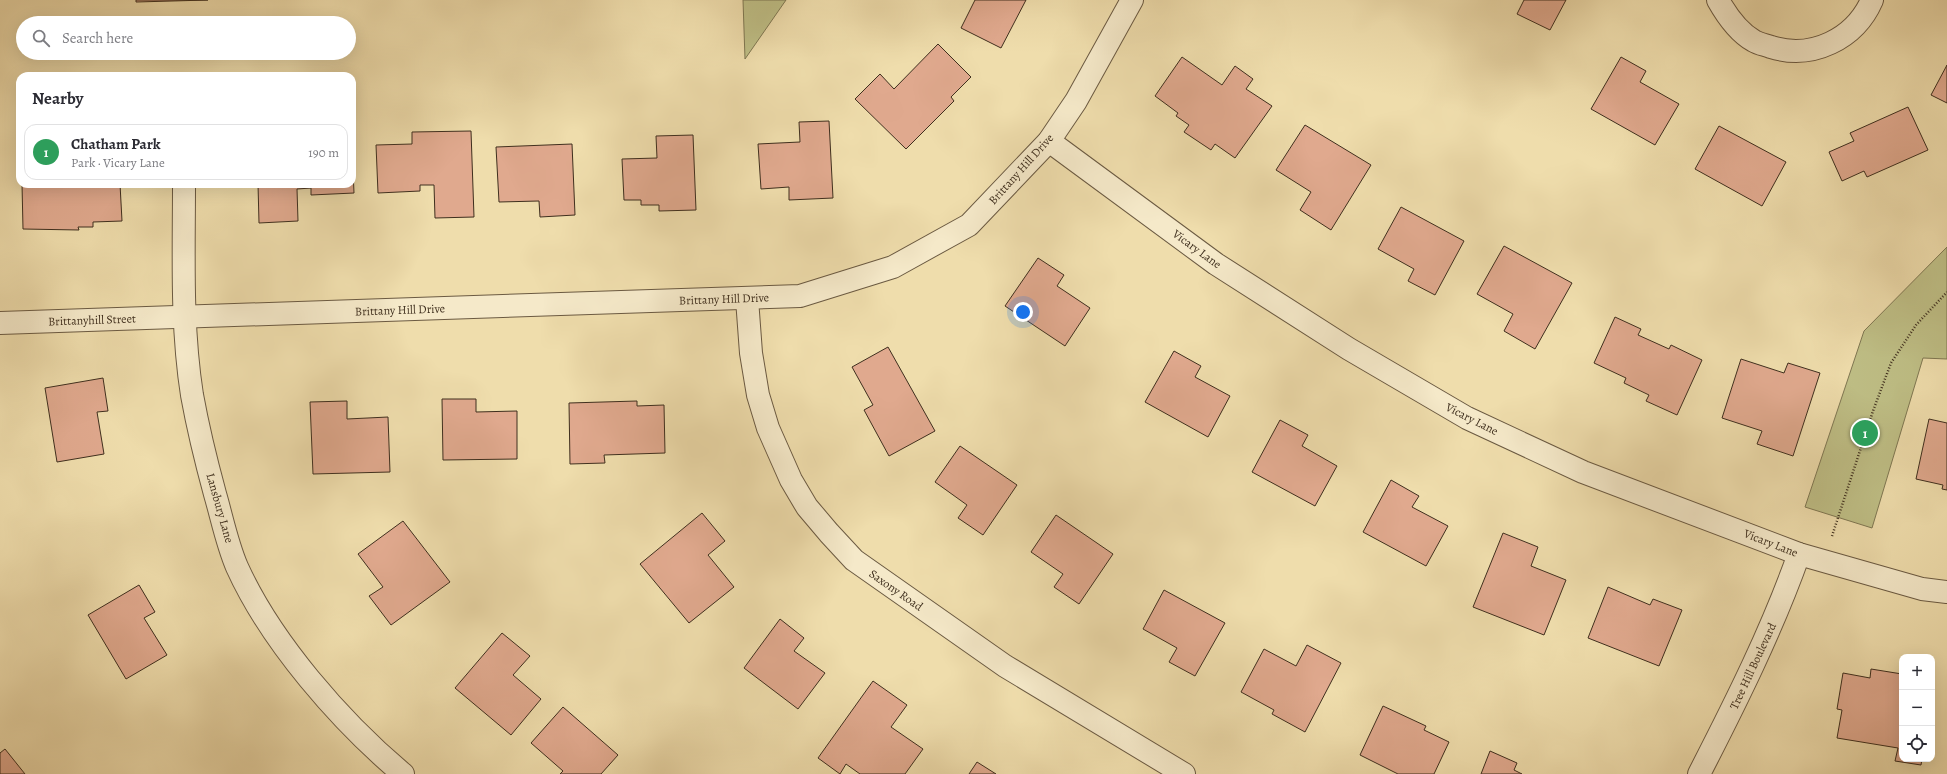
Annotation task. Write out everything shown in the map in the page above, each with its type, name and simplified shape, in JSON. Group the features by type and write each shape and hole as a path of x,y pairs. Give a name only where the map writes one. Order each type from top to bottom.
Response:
{"street":[{"name":"Brittany Hill Drive","path":"185,317 800,296 893,267 969,225 1049,140 1076,101 1132,0"},
{"path":"1718,0 1738,28 1754,42 1784,51 1813,50 1839,39 1857,25 1868,10 1872,0"},
{"name":"Vicary Lane","path":"1049,140 1241,280 1349,349 1467,418 1583,472 1799,554 1822,562 1922,590 1947,592"},
{"name":"Lansbury Lane","path":"184,188 185,317 192,394 202,446 226,534 237,567 278,636 308,677 341,714 403,774"},
{"name":"Saxony Road","path":"746,299 751,353 758,395 768,428 791,480 807,507 829,533 854,560 1005,666 1184,774"},
{"name":"Brittanyhill Street","path":"0,323 185,317"},
{"name":"Tree Hill Boulevard","path":"1700,774 1743,688 1784,596 1799,554"}],"path":[{"path":"1822,562 1852,479 1873,411 1891,363 1916,325 1947,292"}],"green space":[{"path":"743,0 786,0 745,59"},
{"path":"1947,247 1947,359 1923,358 1872,528 1805,507 1864,331"}],"building":[{"path":"136,0 208,0 136,2"},
{"path":"975,0 1026,0 1001,48 961,28"},
{"path":"1524,0 1566,0 1550,30 1517,14"},
{"path":"938,44 971,77 951,97 954,101 906,149 855,99 880,74 894,89"},
{"path":"1182,57 1222,85 1235,66 1253,79 1246,89 1272,106 1235,158 1215,144 1211,150 1184,132 1189,125 1176,116 1178,113 1155,96"},
{"path":"1621,57 1646,71 1640,82 1679,104 1655,145 1591,109"},
{"path":"1947,65 1947,103 1931,95"},
{"path":"1908,107 1928,150 1867,177 1864,171 1842,181 1829,152 1854,141 1850,133"},
{"path":"829,121 833,198 789,200 789,187 761,189 758,144 800,142 799,122"},
{"path":"1305,125 1371,165 1331,230 1300,210 1311,192 1276,170"},
{"path":"1719,126 1786,162 1762,206 1695,169"},
{"path":"471,131 474,217 435,218 434,185 420,185 420,191 378,193 376,145 412,144 412,132"},
{"path":"693,135 696,210 659,211 659,205 641,205 641,200 624,200 622,159 657,158 656,136"},
{"path":"572,144 575,215 540,217 539,201 499,202 496,147"},
{"path":"22,188 120,188 122,221 93,222 93,227 78,227 79,230 23,229"},
{"path":"258,188 311,188 297,189 298,221 259,223"},
{"path":"311,188 354,188 354,193 311,195"},
{"path":"1401,207 1464,241 1435,295 1408,281 1414,269 1378,249"},
{"path":"1504,246 1572,283 1535,349 1504,331 1513,314 1477,294"},
{"path":"1038,258 1064,275 1057,286 1090,308 1065,346 1005,306"},
{"path":"1615,317 1641,329 1638,335 1669,349 1671,345 1702,360 1677,415 1646,401 1649,395 1624,383 1626,378 1594,363"},
{"path":"888,347 935,431 889,456 864,410 873,405 852,367"},
{"path":"1174,351 1201,366 1195,377 1230,396 1208,437 1145,402"},
{"path":"1741,359 1784,373 1788,363 1820,373 1793,456 1757,444 1762,431 1722,418"},
{"path":"103,378 108,411 97,412 104,454 57,462 45,388"},
{"path":"442,399 476,399 476,412 517,411 517,459 443,460"},
{"path":"347,401 347,419 388,417 390,472 313,474 310,402"},
{"path":"637,401 637,406 664,405 665,453 604,455 605,463 570,464 569,403"},
{"path":"1929,419 1947,423 1947,490 1942,489 1943,485 1916,479"},
{"path":"1280,420 1308,435 1302,446 1337,466 1315,506 1252,472"},
{"path":"960,446 1017,485 983,535 958,518 967,505 935,482"},
{"path":"1391,480 1419,496 1412,507 1448,526 1426,566 1363,532"},
{"path":"702,513 725,541 708,555 734,587 689,623 640,564"},
{"path":"1056,515 1113,554 1079,604 1054,587 1063,574 1031,552"},
{"path":"403,521 450,582 391,625 369,596 383,587 358,554"},
{"path":"1503,533 1538,547 1531,566 1566,580 1544,635 1473,607"},
{"path":"139,585 155,612 144,618 167,655 126,679 88,615"},
{"path":"1608,587 1650,605 1653,599 1682,610 1659,666 1588,638"},
{"path":"1164,590 1225,623 1195,676 1169,662 1177,648 1143,629"},
{"path":"780,619 804,638 794,651 825,673 798,709 744,668"},
{"path":"502,633 530,656 513,675 541,699 511,735 455,688"},
{"path":"1307,645 1341,663 1305,732 1272,714 1274,710 1241,692 1264,649 1296,666"},
{"path":"1871,669 1899,674 1899,762 1895,761 1898,748 1837,738 1842,710 1837,709 1843,673 1870,678"},
{"path":"873,681 907,705 891,727 923,749 905,774 860,774 846,764 840,774 818,758"},
{"path":"1383,706 1426,726 1424,730 1449,742 1434,774 1398,774 1360,755"},
{"path":"563,707 618,755 601,774 560,774 563,771 531,743"},
{"path":"5,749 25,774 0,774 0,753"},
{"path":"1490,751 1517,763 1514,770 1522,774 1481,774"},
{"path":"977,762 996,774 969,774"},
{"path":"1902,762 1922,762 1921,765"}],"place":[{"name":"Chatham Park","path":"1865,433"}]}
